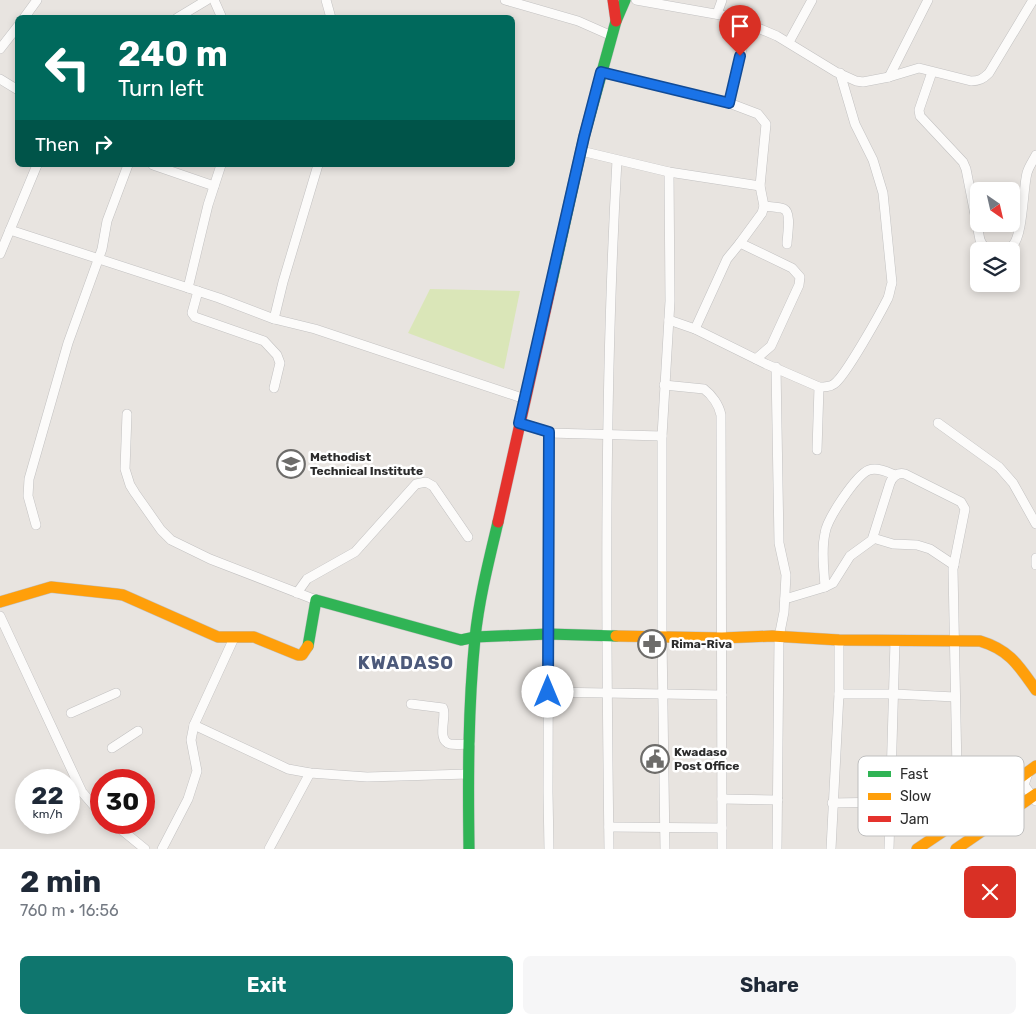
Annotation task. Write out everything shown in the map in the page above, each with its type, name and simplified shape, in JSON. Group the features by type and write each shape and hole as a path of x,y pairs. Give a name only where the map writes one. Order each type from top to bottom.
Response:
{"street":[{"path":"26,15 37,0"},
{"path":"182,15 207,0"},
{"path":"214,0 221,15"},
{"path":"326,0 331,15"},
{"path":"504,0 578,21 612,36"},
{"path":"613,0 616,21"},
{"path":"468,849 468,774 475,637 486,574 581,151 601,72 616,21 625,0"},
{"path":"636,0 732,17 788,42 840,73 860,82 888,77 915,68 977,81 983,78 1014,32 1032,0"},
{"path":"717,14 722,0"},
{"path":"788,42 812,0"},
{"path":"888,77 928,0"},
{"path":"729,103 748,24"},
{"path":"0,49 15,30"},
{"path":"601,72 729,103 758,114 766,124 760,186 764,206 762,213 724,265 695,329"},
{"path":"932,72 919,110 920,116 963,162 980,240 984,247 989,249 1005,249 1010,248 1015,242 1027,173 1036,155"},
{"path":"669,320 695,329 756,359 820,386 836,383 846,370 874,323 888,296 892,283 883,194 873,160 855,124 840,73"},
{"path":"0,79 15,88"},
{"path":"581,151 669,172 760,186"},
{"path":"609,849 606,636 607,435 611,271 617,160"},
{"path":"0,254 36,167"},
{"path":"36,525 28,496 29,478 68,343 102,249 107,221 127,167"},
{"path":"159,167 214,186"},
{"path":"188,288 208,205 220,167"},
{"path":"274,319 283,282 317,167"},
{"path":"665,849 662,694 662,436 669,320 669,172"},
{"path":"764,206 787,211 789,215 787,244"},
{"path":"10,230 198,291 274,319 286,320 315,329 525,399"},
{"path":"740,244 792,268 800,276 799,285 771,346 756,359"},
{"path":"198,291 192,313 194,317 264,341 277,355 280,363 274,388"},
{"path":"776,368 778,543 786,575 784,612 779,637 777,849"},
{"path":"664,385 704,389 709,392 720,409 721,415 722,849"},
{"path":"818,450 820,386"},
{"path":"127,414 125,469 127,477 135,493 167,536 210,559 316,600 461,640 475,637 548,634 980,641 1004,650 1012,657 1036,690"},
{"path":"519,423 549,432 662,436"},
{"path":"938,423 999,467 1012,483 1036,524"},
{"path":"549,432 549,849"},
{"path":"825,587 822,548 825,530 832,513 858,478 869,470 878,469 895,475"},
{"path":"785,599 833,583 850,556 873,538 890,482 895,475 905,474 961,502 965,509 954,565 956,756"},
{"path":"296,593 310,577 355,552 416,484 426,482 433,486 468,537"},
{"path":"873,538 893,544 917,545 930,549 954,565"},
{"path":"1036,558 1036,565"},
{"path":"0,602 51,587 116,594 218,637 254,637 302,655 307,649 316,600"},
{"path":"0,616 82,792 90,801"},
{"path":"162,849 188,799 197,771 191,740 194,725 234,638"},
{"path":"831,849 839,694 839,640"},
{"path":"892,756 896,641"},
{"path":"548,692 722,694"},
{"path":"71,713 116,693"},
{"path":"839,694 955,697"},
{"path":"411,704 442,708 444,712 442,736 446,742 450,744 470,744"},
{"path":"194,725 288,769 310,773 367,777 468,774"},
{"path":"112,748 138,731"},
{"path":"1024,804 1035,797 1024,785 1032,770"},
{"path":"269,849 310,773"},
{"path":"722,799 778,800"},
{"path":"832,803 858,803"},
{"path":"608,827 722,828"},
{"path":"127,834 145,849"},
{"path":"889,836 889,849"},
{"path":"916,849 936,836"},
{"path":"956,849 976,836"}],"green space":[{"path":"430,289 520,291 504,369 408,333"}],"traffic: fast":[{"path":"552,281 584,137 616,21 625,0"},
{"path":"469,849 469,744 475,638 482,594 498,522"},
{"path":"308,646 316,600 461,640 475,637 548,634 616,636"}],"traffic: slow":[{"path":"0,602 51,587 116,594 123,595 218,637 254,637 298,655 302,655 308,646"},
{"path":"616,636 722,638 772,636 839,640 980,641 999,649 1013,660 1036,690"},
{"path":"1024,775 1036,766"},
{"path":"1024,802 1036,794"},
{"path":"917,849 936,836"},
{"path":"956,849 975,836"}],"traffic: jam":[{"path":"613,0 616,21"},
{"path":"498,522 552,281"}],"place":[{"name":"Methodist Technical Institute","path":"291,464"},
{"name":"Rima-Riva","path":"652,644"},
{"name":"Kwadaso Post Office","path":"655,759"}],"district":[{"name":"KWADASO","path":"406,663"}],"route":[{"path":"548,692 549,432 519,423 584,137 601,72 729,103 740,56"}]}
